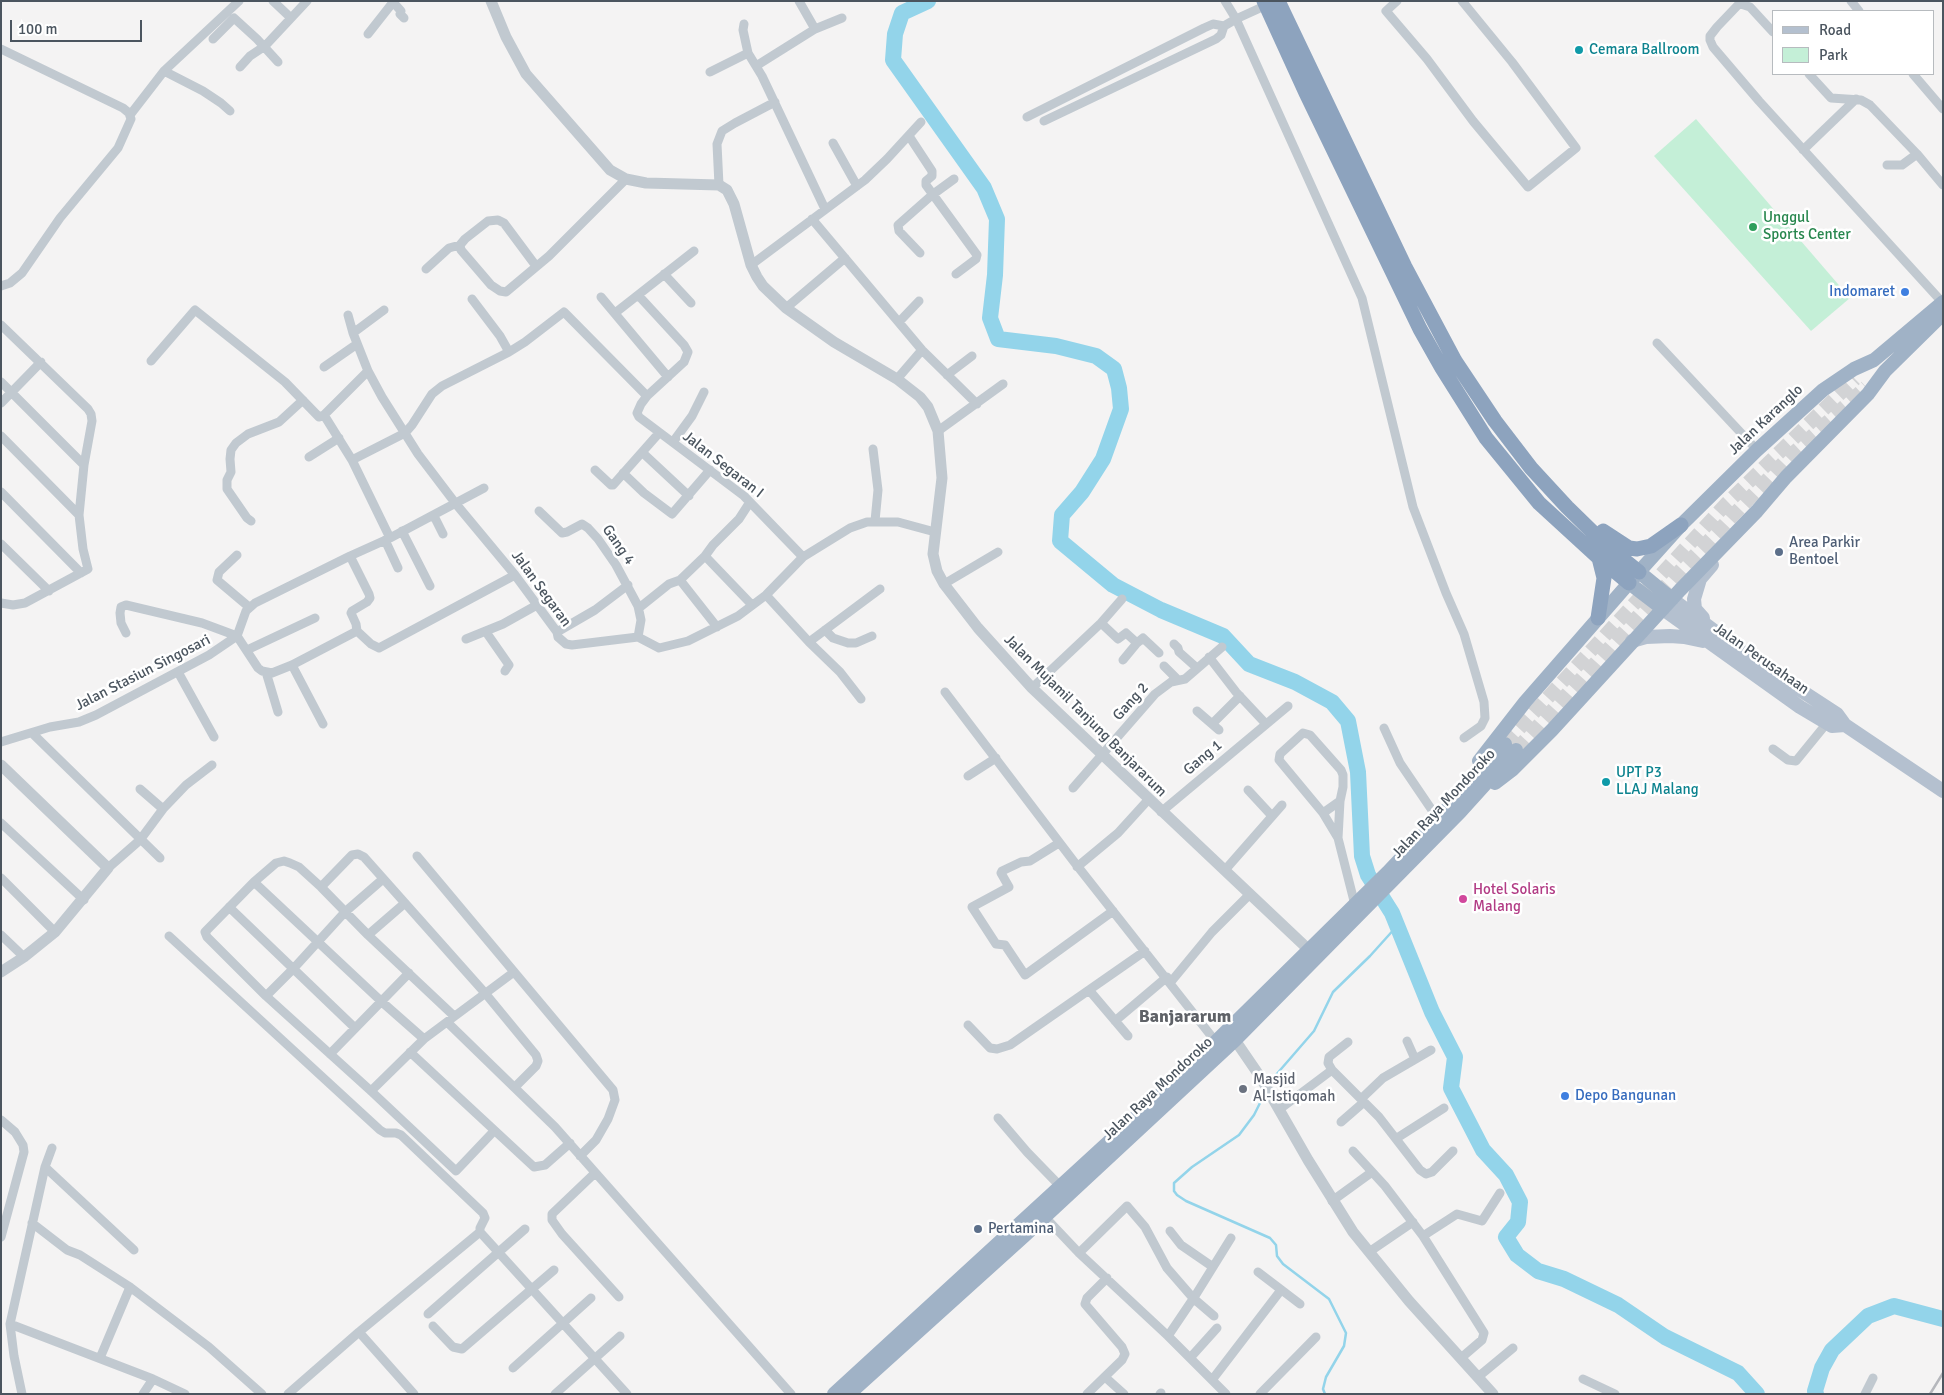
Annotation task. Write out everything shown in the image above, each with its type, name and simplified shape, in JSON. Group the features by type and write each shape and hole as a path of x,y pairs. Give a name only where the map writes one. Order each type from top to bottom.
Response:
{"highway":[{"path":"1274,5 1435,326 1455,361 1495,421 1531,468 1608,547 1634,577 1667,604 1757,511 1786,477 1868,394 1885,371 1943,314"},
{"path":"1274,5 1306,93 1420,329 1486,438 1539,503 1599,558 1634,577"},
{"name":"Jalan Karanglo","path":"1634,577 1681,525 1757,450 1823,390 1854,369 1874,360 1943,302"},
{"path":"1435,326 1451,342 1492,404 1538,466 1578,509 1604,531 1622,544 1637,549 1650,546 1681,525"},
{"path":"1874,360 1860,383 1885,371"},
{"path":"1598,618 1604,578 1599,558"},
{"name":"Jalan Raya Mondoroko","path":"1473,789 1479,761 1509,722 1634,577"},
{"name":"Jalan Raya Mondoroko","path":"1391,876 1438,819 1473,789 1496,783 1512,770 1552,730 1667,604"},
{"name":"Jalan Raya Mondoroko","path":"1020,1231 1045,1217 1235,1040 1511,747"},
{"name":"Jalan Raya Mondoroko","path":"834,1394 1020,1231 1060,1186 1216,1042 1355,905 1367,900"},
{"name":"Jalan Raya Mondoroko","path":"849,1394 978,1269"}],"main road":[{"path":"1714,639 1695,609 1694,594 1700,579 1757,511"},
{"name":"Jalan Perusahaan","path":"1667,604 1800,707 1832,726 1845,725"},
{"path":"1632,641 1646,637 1670,636 1714,639"},
{"name":"Jalan Perusahaan","path":"1714,639 1838,714 1845,725 1943,791"}],"street":[{"path":"1,286 10,283 22,273 60,218 118,148 130,122 130,115 164,71 239,1"},
{"path":"273,1 291,18"},
{"path":"240,67 250,56 265,46 307,1"},
{"path":"492,1 506,37 526,74 601,161 614,173 626,178 646,183 719,185 717,144 722,132 734,123 775,102"},
{"path":"799,1 815,29"},
{"path":"1226,1 1236,19 1362,298 1413,507 1464,634 1484,702 1486,718 1480,726 1464,738"},
{"path":"1397,1 1386,12 1427,59 1473,122 1528,187 1576,148 1512,62 1462,1"},
{"path":"368,34 393,2 404,18"},
{"path":"1772,31 1750,7 1741,4 1717,27 1710,40 1713,47 1734,72 1943,302"},
{"path":"1027,116 1204,28 1213,24 1224,26 1236,19 1274,5"},
{"path":"213,39 234,18 265,46 278,62"},
{"path":"756,66 815,29 842,18"},
{"path":"744,24 743,30 748,53 775,102 825,209"},
{"path":"1044,121 1216,39 1221,35 1224,26"},
{"path":"1,49 109,100 123,108 130,115"},
{"path":"710,72 748,53"},
{"path":"1124,67 1129,79"},
{"path":"164,71 203,91 230,111"},
{"path":"1810,75 1831,98 1840,114"},
{"path":"1914,75 1943,109"},
{"path":"1831,98 1856,99 1870,104 1917,154 1943,186"},
{"path":"1804,150 1856,99"},
{"path":"751,265 857,186 921,122"},
{"path":"909,136 932,170 932,176 926,181 926,185 978,255 956,274"},
{"path":"834,143 857,186"},
{"path":"1887,165 1902,165 1917,154"},
{"path":"460,245 463,252 491,284 500,291 509,290 542,261 626,178"},
{"path":"920,253 899,231 898,225 932,194 954,179"},
{"name":"Jalan Mujamil Tanjung Banjararum","path":"719,185 727,190 734,204 751,265 756,277 763,286 786,308 834,342 897,379 920,397 928,407 938,431 942,478 940,507 935,532 934,562 944,584 978,628 1032,688 1148,800 1309,950"},
{"path":"812,219 922,350 977,404"},
{"path":"426,269 449,248 460,245 488,221 498,220 542,261"},
{"path":"615,313 694,251"},
{"path":"786,308 845,258"},
{"path":"664,274 690,302"},
{"path":"352,460 405,433 432,394 442,386 509,352 564,312 647,396 684,362 688,352 684,344 638,295"},
{"path":"601,297 668,377"},
{"path":"472,299 500,336 509,352"},
{"path":"899,322 919,301"},
{"path":"151,361 195,310 285,382 319,417 324,415 368,371"},
{"path":"353,333 384,310"},
{"name":"Jalan Segaran","path":"348,315 368,371 405,433 456,504 515,575 557,632 560,639 569,645 638,638 656,647 663,647 688,641 717,627 752,605 766,595 803,557 850,528 875,521 898,522 935,532"},
{"path":"1,325 41,362 91,414 91,428 84,465 80,516 83,549 88,570 19,605 2,603"},
{"path":"1657,343 1757,450"},
{"path":"324,367 357,344"},
{"path":"897,379 922,350"},
{"path":"947,375 972,356"},
{"path":"1,402 41,362"},
{"path":"1,382 84,465"},
{"path":"938,431 1003,384"},
{"path":"673,442 692,416 704,392"},
{"name":"Jalan Segaran I","path":"647,396 637,414 641,419 750,502 803,557"},
{"path":"251,521 228,489 227,480 231,472 231,450 236,443 248,434 279,422 303,400"},
{"path":"324,415 352,460 398,568"},
{"path":"595,470 611,485 659,433"},
{"path":"1,436 80,516"},
{"path":"309,457 339,438"},
{"path":"873,449 878,490 875,521"},
{"path":"644,455 689,496"},
{"path":"623,473 644,493 671,514 674,513 710,470"},
{"path":"237,636 244,614 249,607 434,516 484,488"},
{"path":"1,492 81,573"},
{"path":"639,608 669,584 680,580 739,519 750,502"},
{"name":"Gang 4","path":"539,511 562,533 567,532 578,524 582,524 588,528 606,550 628,585 639,608 641,620 638,638"},
{"path":"434,516 444,534"},
{"path":"402,531 430,586"},
{"path":"1,544 49,591"},
{"path":"944,584 998,552"},
{"path":"237,555 222,567 217,578 219,582 249,607"},
{"path":"350,556 370,595 367,602 351,612 357,631 374,646 383,647 515,575"},
{"path":"705,556 752,605"},
{"path":"680,580 717,627"},
{"path":"557,632 595,610 628,585"},
{"path":"809,642 880,590"},
{"path":"766,595 809,642 840,672 861,699"},
{"path":"1032,688 1122,600"},
{"path":"126,633 121,623 120,613 122,606 129,605 202,623 237,636 258,668 272,673 292,665 357,631"},
{"path":"466,639 486,632 537,605"},
{"path":"247,650 315,618"},
{"path":"1100,623 1117,639 1127,633 1137,643"},
{"path":"824,630 833,638 848,643 856,643 872,636"},
{"path":"486,632 509,665 504,671"},
{"name":"Jalan Stasiun Singosari","path":"1,742 50,727 79,722 178,672 219,649 237,636"},
{"path":"1123,660 1137,643 1144,638 1159,653"},
{"path":"1174,644 1179,652 1197,668"},
{"name":"Gang 2","path":"1072,788 1155,694 1171,682 1185,679 1222,647"},
{"path":"1209,657 1240,696 1266,724"},
{"path":"292,665 323,724"},
{"path":"1164,666 1178,680"},
{"path":"178,672 214,737"},
{"path":"266,672 278,712"},
{"path":"945,692 1059,843 1169,980 1216,1042"},
{"path":"1197,711 1215,727 1240,696"},
{"name":"Gang 1","path":"1161,812 1288,706"},
{"path":"1773,750 1788,760 1796,761 1827,723"},
{"path":"1384,728 1400,763 1438,819"},
{"path":"32,733 160,858"},
{"path":"1338,838 1340,801 1344,780 1341,770 1310,735 1305,733 1300,735 1280,754 1279,760 1323,813 1338,838 1355,905"},
{"path":"968,776 996,758"},
{"path":"1,972 24,957 55,932 84,900 108,868 140,840 163,809 186,785 212,765"},
{"path":"2,766 108,868"},
{"path":"140,789 163,809"},
{"path":"1248,790 1272,816"},
{"path":"1078,867 1118,833 1148,800"},
{"path":"1323,813 1340,801"},
{"path":"1225,870 1282,805"},
{"path":"1,823 84,900"},
{"path":"1059,843 1030,861 1021,862 1002,871 1001,873 1009,887 972,907 996,944 1005,945 1023,977 1113,911"},
{"path":"321,887 352,855 358,854 364,857 485,993 538,1058 536,1066 515,1087"},
{"path":"417,856 610,1084 615,1095 614,1105 601,1134 580,1156"},
{"path":"456,1171 266,996 205,936 206,929 276,863 284,861 299,867 368,936 409,973 450,1019 570,1143 791,1394"},
{"path":"1,878 55,932"},
{"path":"266,996 345,912 383,879"},
{"path":"254,882 424,1039"},
{"path":"1115,1021 1169,980 1212,932 1250,894"},
{"path":"368,936 405,903"},
{"path":"229,907 355,1028"},
{"path":"1,934 24,957"},
{"path":"169,936 380,1130 385,1133 401,1135 483,1213 485,1218 480,1232 359,1332 288,1394"},
{"path":"968,1025 990,1048 1004,1048 1016,1042 1145,951"},
{"path":"371,1091 424,1039 514,972"},
{"path":"330,1054 409,973"},
{"path":"1089,990 1128,1036"},
{"path":"1235,1040 1273,1097 1332,1201 1369,1252 1409,1301 1493,1394"},
{"path":"1407,1041 1415,1059"},
{"path":"1348,1042 1329,1057 1328,1063 1332,1070 1397,1138 1420,1170 1426,1174 1432,1172 1454,1151"},
{"path":"1341,1122 1383,1078 1431,1050"},
{"path":"410,1052 534,1167 545,1165 570,1143"},
{"path":"1280,1109 1332,1070"},
{"path":"1397,1138 1444,1108"},
{"path":"998,1118 1060,1186"},
{"path":"1,1120 16,1132 24,1148 23,1157 4,1216 1,1237"},
{"path":"448,1180 494,1131"},
{"path":"22,1394 10,1324 45,1167 52,1148"},
{"path":"1353,1151 1413,1222 1484,1333 1482,1340 1461,1358"},
{"path":"45,1167 134,1250"},
{"path":"595,1172 552,1214 552,1220 562,1234 619,1297"},
{"path":"1332,1201 1372,1172"},
{"path":"1423,1236 1457,1214 1482,1221 1500,1193"},
{"path":"1079,1253 1127,1206 1145,1227 1167,1268 1193,1298 1214,1316"},
{"path":"1045,1217 1079,1253 1168,1336 1215,1387 1226,1394"},
{"path":"1369,1252 1413,1222"},
{"path":"32,1224 67,1250 80,1255 130,1287 209,1347 262,1394"},
{"path":"428,1314 525,1230"},
{"path":"1170,1231 1181,1245 1213,1268"},
{"path":"480,1232 534,1289 627,1394"},
{"path":"1168,1336 1231,1238"},
{"path":"433,1326 453,1347 462,1349 554,1270"},
{"path":"1258,1272 1300,1304"},
{"path":"1087,1394 1122,1360 1125,1351 1085,1304 1087,1298 1107,1278"},
{"path":"100,1358 130,1287"},
{"path":"1215,1387 1281,1290"},
{"path":"513,1368 592,1298"},
{"path":"10,1324 153,1379 185,1394"},
{"path":"1190,1358 1217,1328"},
{"path":"359,1332 414,1394"},
{"path":"555,1394 620,1336"},
{"path":"1260,1394 1316,1337"},
{"path":"1478,1378 1513,1348"},
{"path":"1105,1377 1124,1394"},
{"path":"1865,1394 1873,1378"},
{"path":"145,1393 153,1379"},
{"path":"1583,1380 1615,1394"}],"green space":[{"name":"Unggul Sports Center","path":"1696,119 1850,298 1811,331 1654,156"}],"waterway":[{"path":"928,1 902,13 895,34 893,60 984,188 997,219 995,275 990,318 998,339 1056,346 1096,356 1114,369 1119,388 1121,409 1103,459 1082,492 1062,515 1060,541 1113,585 1161,610 1223,636 1249,664 1295,682 1332,702 1348,721 1358,772 1362,856 1368,875 1392,913 1432,1012 1455,1057 1451,1088 1483,1150 1506,1175 1520,1202 1518,1222 1506,1237 1517,1255 1538,1271 1564,1279 1618,1305 1665,1337 1738,1373 1757,1394"},
{"path":"1269,1086 1275,1076 1314,1031 1333,992 1370,956 1397,926"},
{"path":"1265,1093 1254,1115 1239,1135 1192,1167 1174,1183 1174,1191 1186,1201 1270,1238 1276,1245 1277,1256 1283,1264 1329,1299 1346,1333 1344,1346 1326,1377 1323,1389 1325,1394"},
{"path":"1816,1394 1815,1391 1822,1368 1832,1350 1868,1316 1894,1306 1943,1319"}],"tunnel":[{"path":"1505,744 1727,503 1855,379"},
{"path":"1516,750 1673,578 1789,457 1866,387"}],"railway":[{"path":"1930,1394 1943,1373"}],"place":[{"name":"Cemara Ballroom","path":"1579,50"},
{"name":"Unggul Sports Center","path":"1753,227"},
{"name":"Indomaret","path":"1905,292"},
{"name":"Area Parkir Bentoel","path":"1779,552"},
{"name":"UPT P3 LLAJ Malang","path":"1606,782"},
{"name":"Hotel Solaris Malang","path":"1463,899"},
{"name":"Masjid Al-Istiqomah","path":"1243,1089"},
{"name":"Depo Bangunan","path":"1565,1096"},
{"name":"Pertamina","path":"978,1229"}],"district":[{"name":"Banjararum","path":"1185,1017"}]}
